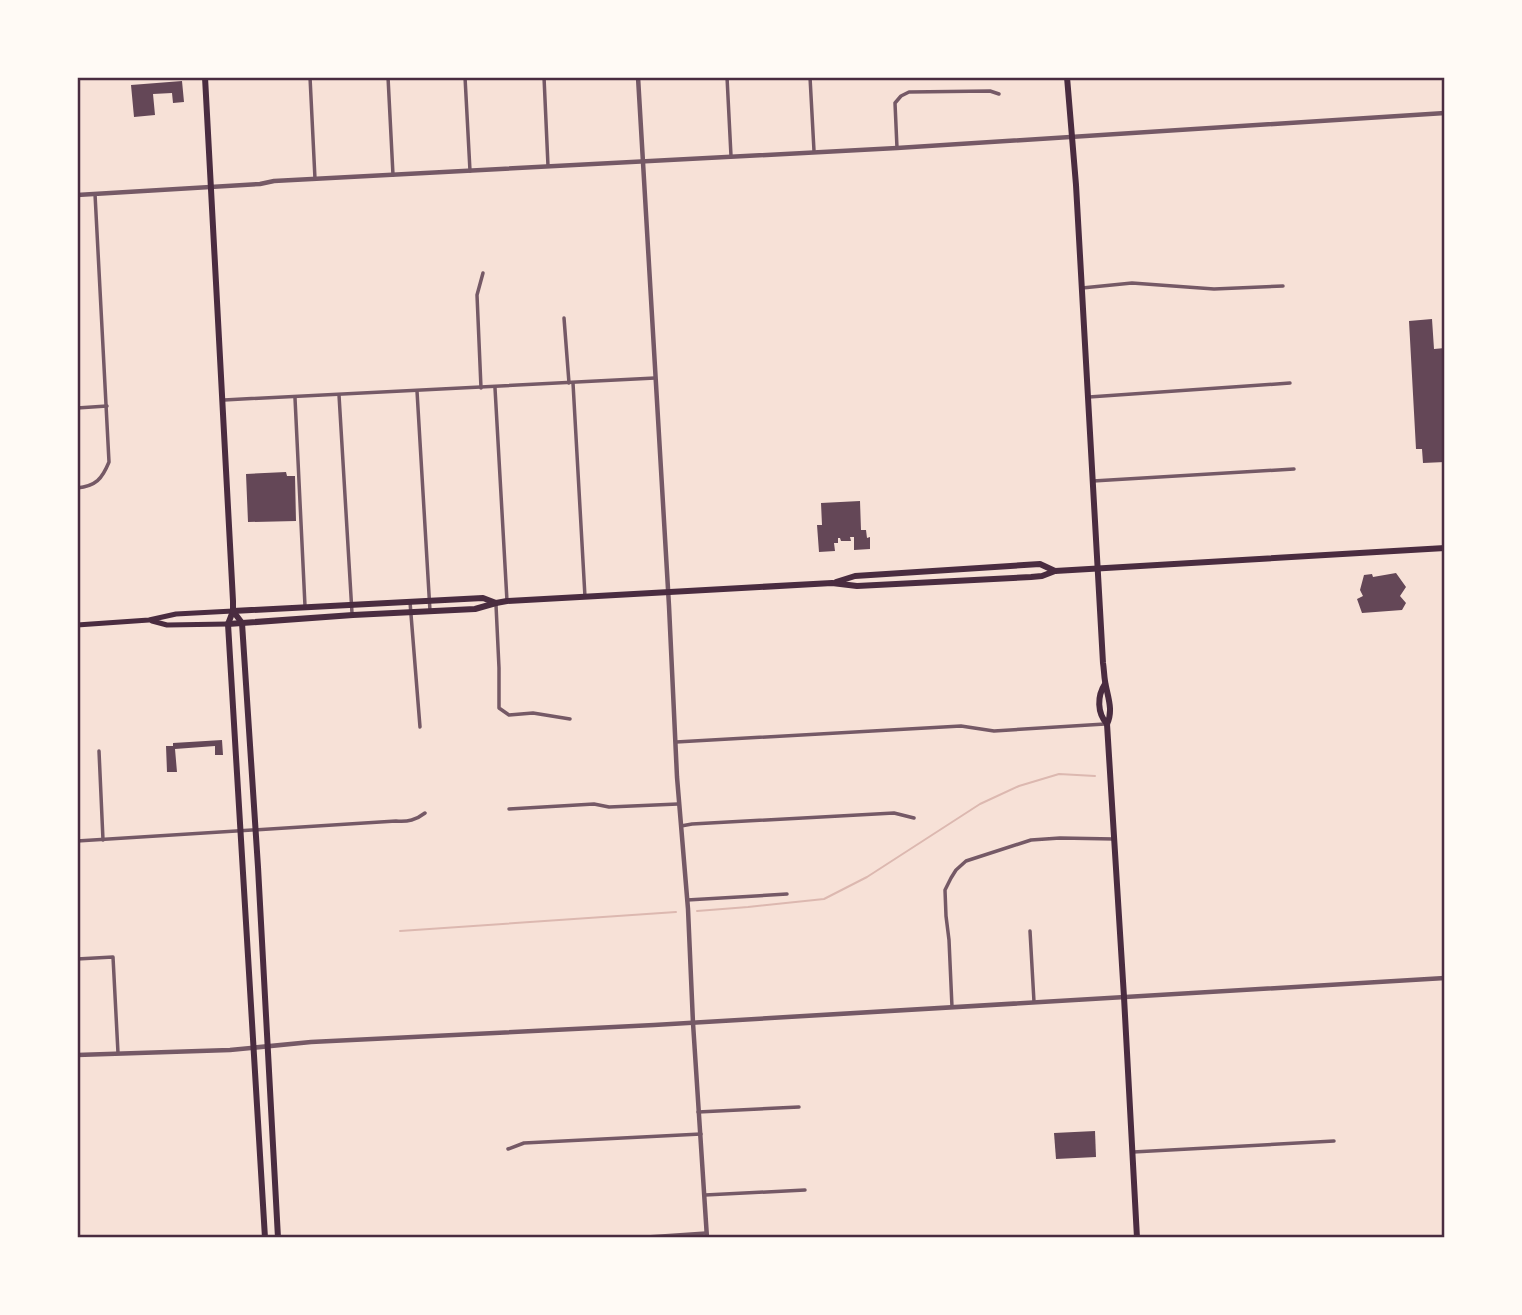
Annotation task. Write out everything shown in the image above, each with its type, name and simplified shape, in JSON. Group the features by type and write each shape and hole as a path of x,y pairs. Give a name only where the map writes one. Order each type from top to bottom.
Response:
{"main road":[{"path":"205,77 233,611 228,624 265,1238"},
{"path":"1067,77 1105,684 1099,693 1101,717 1107,724 1137,1238"},
{"path":"149,620 167,625 228,624 475,609 507,601 832,583 857,586 1042,576 1055,571 1098,568 1445,548"},
{"path":"832,583 855,576 1040,564 1055,571"},
{"path":"77,625 149,620 176,614 306,606 483,598 496,603"},
{"path":"233,611 242,623 278,1238"}],"street":[{"path":"310,77 315,179"},
{"path":"388,77 393,175"},
{"path":"465,77 470,171"},
{"path":"544,77 548,166"},
{"path":"632,1238 706,1235 687,900 678,804 638,77"},
{"path":"727,77 731,156"},
{"path":"810,77 814,151"},
{"path":"897,148 895,103 901,96 909,92 999,93"},
{"path":"77,195 315,179 897,148 1445,113"},
{"path":"77,488 95,483 104,474 109,462 95,194"},
{"path":"481,388 477,295 483,273"},
{"path":"1081,288 1132,284 1214,289 1283,286"},
{"path":"564,318 571,383 585,597"},
{"path":"223,400 655,378"},
{"path":"1088,397 1290,383"},
{"path":"495,388 507,601"},
{"path":"417,391 430,611"},
{"path":"339,396 352,615"},
{"path":"295,398 306,606"},
{"path":"77,408 107,406"},
{"path":"1093,481 1294,469"},
{"path":"410,602 420,727"},
{"path":"496,603 499,708 509,715 533,713 570,719"},
{"path":"675,742 961,726 994,731 1107,724"},
{"path":"99,751 103,841"},
{"path":"509,809 594,804 609,807 678,804"},
{"path":"77,841 407,822 425,813"},
{"path":"681,826 894,813 914,818"},
{"path":"952,1007 946,890 956,870 966,861 1031,840 1114,839"},
{"path":"687,900 787,894"},
{"path":"1030,931 1034,1003"},
{"path":"77,959 113,957 118,1053"},
{"path":"77,1055 185,1052 290,1043 693,1023 1445,978"},
{"path":"698,1112 799,1107"},
{"path":"509,1149 524,1143 701,1134"},
{"path":"1132,1152 1334,1141"},
{"path":"705,1195 805,1190"}],"building":[{"path":"182,81 184,102 173,103 172,93 153,94 155,115 134,117 131,85"},
{"path":"1432,319 1434,349 1445,348 1445,462 1423,463 1422,449 1416,449 1409,321"},
{"path":"286,472 287,476 295,476 296,521 248,522 246,474"},
{"path":"860,501 861,530 866,530 867,538 870,537 870,549 854,550 854,537 850,537 851,541 841,541 838,538 838,543 834,543 835,551 819,552 817,525 822,525 821,503"},
{"path":"1396,573 1406,587 1400,596 1406,603 1402,610 1362,613 1357,599 1363,596 1360,590 1364,575 1372,574 1373,577"},
{"path":"222,740 223,755 215,755 215,746 175,749 177,772 167,772 166,746 173,746 173,743"},
{"path":"1095,1131 1096,1157 1056,1159 1054,1133"}],"waterway":[{"path":"697,911 824,899 867,877 980,804 1019,786 1059,774 1095,776"},
{"path":"400,931 676,912"}]}
